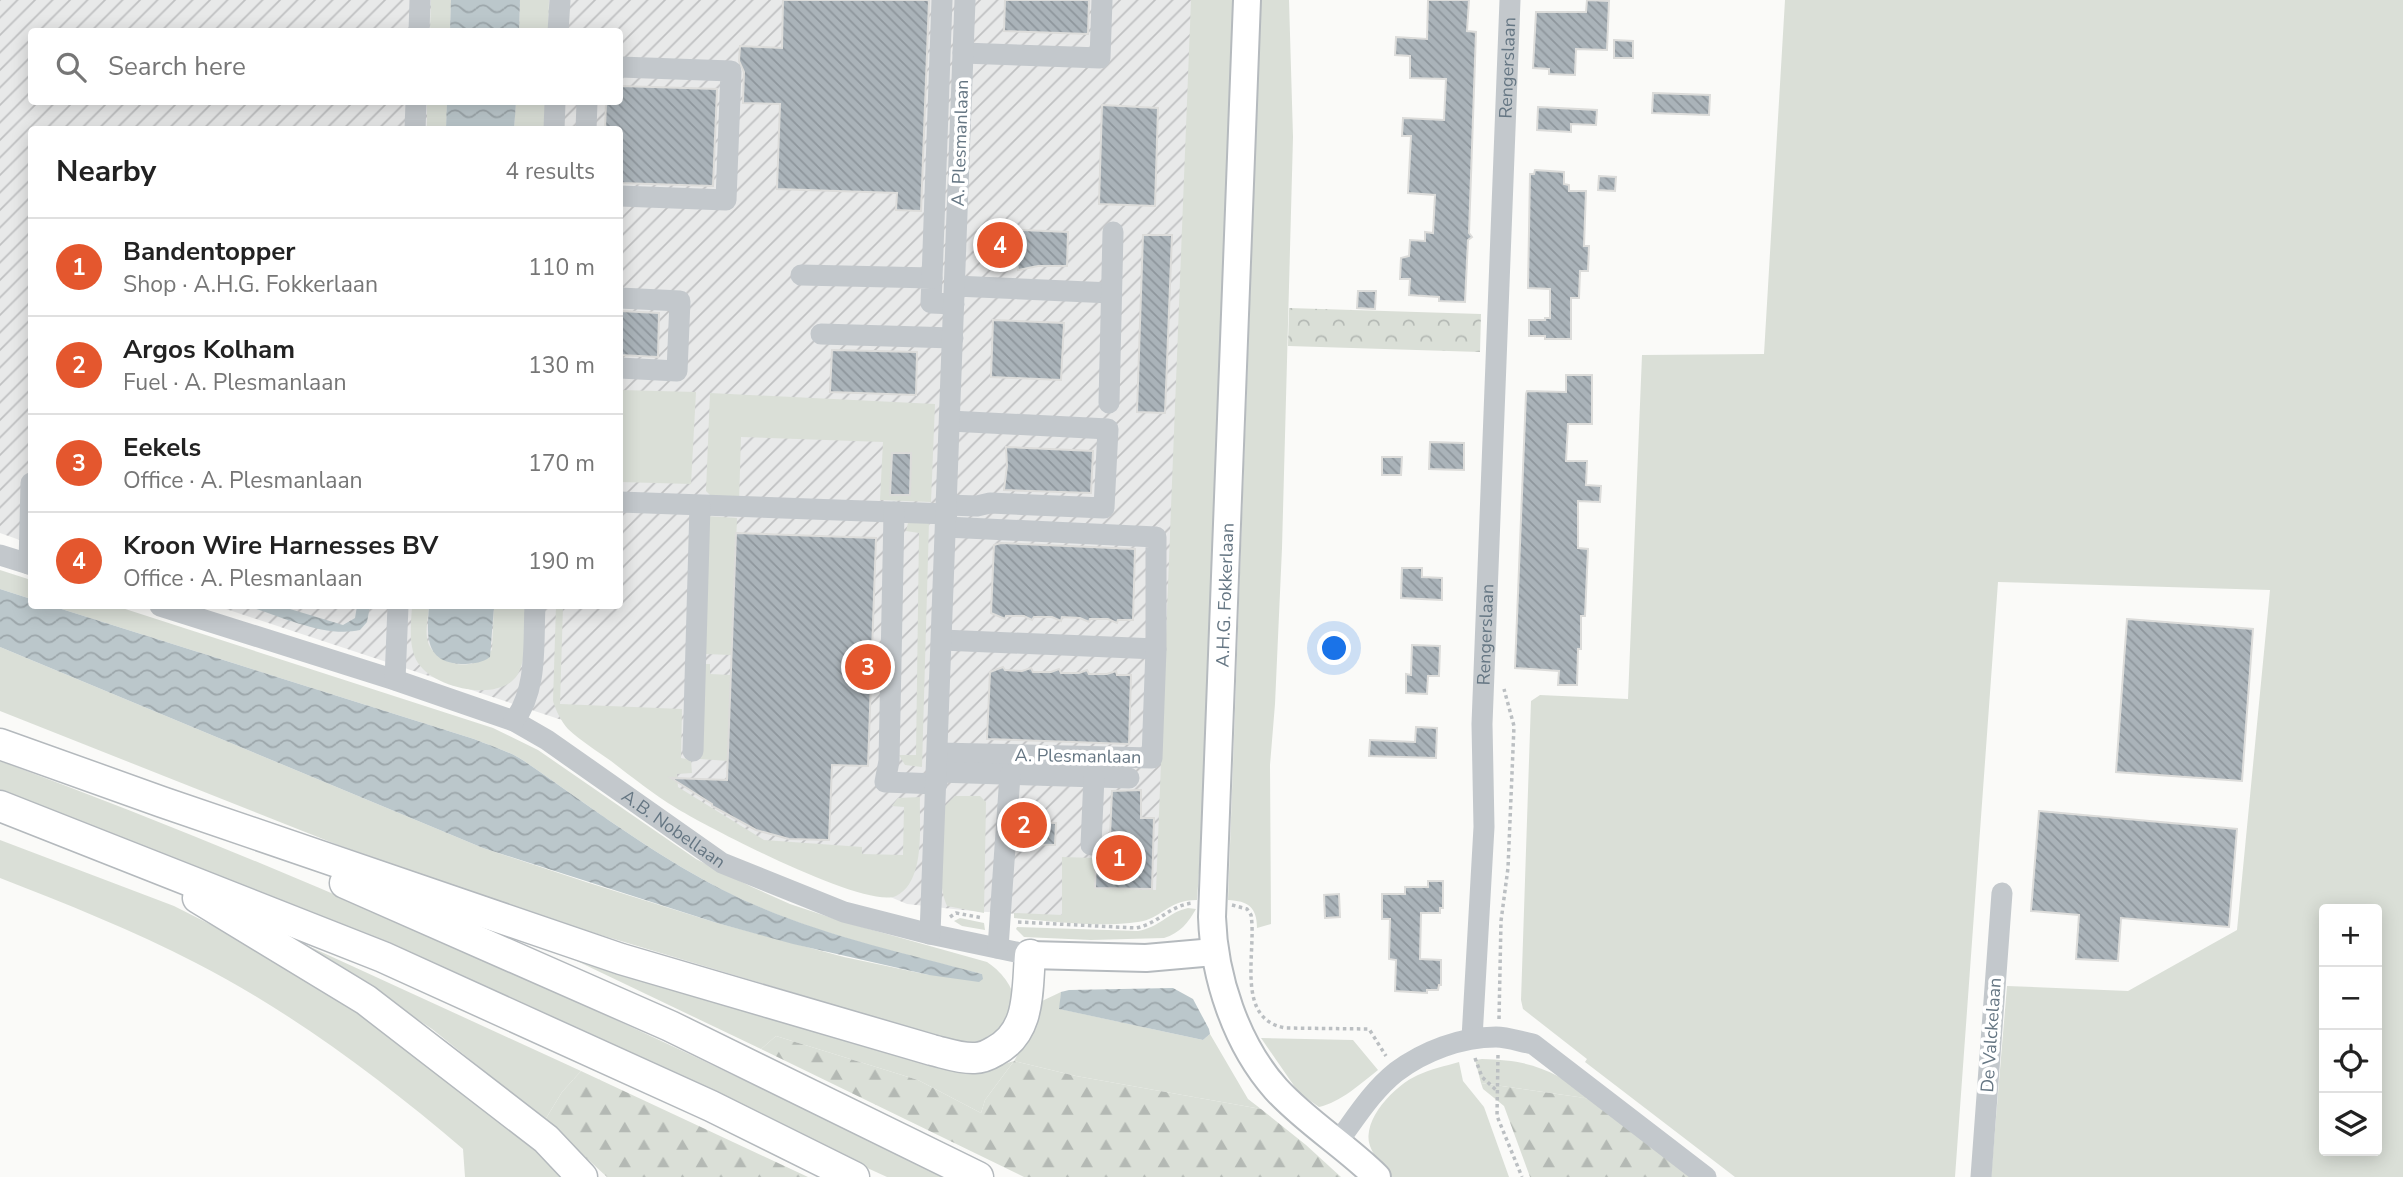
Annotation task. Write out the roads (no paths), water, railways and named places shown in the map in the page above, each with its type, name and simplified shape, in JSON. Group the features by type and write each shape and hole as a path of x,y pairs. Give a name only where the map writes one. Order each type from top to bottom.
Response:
{"highway":[{"path":"0,744 621,958 932,1050 975,1058 1005,1046 1015,1037 1026,1008 1030,955"},
{"path":"162,802 670,1026 978,1177"},
{"path":"0,806 383,957 711,1106 854,1177"},
{"path":"142,861 237,923 366,1000 546,1139 582,1177"}],"main road":[{"name":"A.H.G. Fokkerlaan","path":"1247,1 1212,917 1214,952 1222,986 1236,1022 1259,1065 1275,1088 1337,1143"},
{"name":"A.B. Nobellaan","path":"1030,955 1146,958 1214,952"},
{"path":"1337,1143 1377,1177"}],"street":[{"path":"419,28 420,0"},
{"path":"558,28 559,0"},
{"path":"942,0 931,303 955,295 1111,293"},
{"name":"A. Plesmanlaan","path":"930,934 965,0"},
{"path":"963,53 1100,58 1102,0"},
{"name":"Rengerslaan","path":"1472,1038 1484,827 1482,724 1510,0"},
{"path":"623,67 731,71 726,200 623,196"},
{"path":"415,126 416,105"},
{"path":"554,126 555,105"},
{"path":"586,126 587,105"},
{"path":"1108,403 1113,232"},
{"path":"801,275 932,278"},
{"path":"623,298 680,301 677,371 623,368"},
{"path":"821,334 953,338"},
{"path":"623,502 946,515 990,503 1104,508 1108,429 950,421"},
{"path":"693,751 700,506"},
{"path":"894,512 888,761 885,782 937,770 1129,778"},
{"name":"A. Plesmanlaan","path":"937,770 1152,758 1156,649 1156,537 946,515"},
{"path":"0,555 28,564"},
{"name":"A.B. Nobellaan","path":"170,609 395,680 514,721 547,740 722,863 844,912 1030,955"},
{"path":"395,680 398,609"},
{"path":"514,721 524,708 531,687 535,609"},
{"path":"942,640 1156,649"},
{"path":"998,948 1010,775"},
{"path":"1091,845 1094,777"},
{"name":"De Valckelaan","path":"1980,1177 2002,893"},
{"path":"1337,1143 1372,1096 1396,1072 1439,1048 1472,1038 1499,1037 1533,1044 1706,1177"}],"water":[{"path":"451,0 520,0 519,28 450,28"},
{"path":"447,105 516,105 514,126 446,126"},
{"path":"0,589 28,598 28,609 62,609 474,739 521,759 669,860 750,903 815,928 982,974 983,979 979,982 929,975 793,944 717,923 483,848 0,647"},
{"path":"256,609 290,609 343,625 355,618 356,609 369,609 367,622 360,630 346,632 318,629"},
{"path":"429,609 494,609 490,657 481,662 452,663 442,659 435,654 431,646"},
{"path":"1173,988 1193,999 1209,1029 1210,1034 1203,1040 1059,1009 1061,992 1069,990"}],"place":[{"name":"Kroon Wire Harnesses BV","path":"1000,245"},
{"name":"Eekels","path":"868,667"},
{"name":"Argos Kolham","path":"1024,825"},
{"name":"Bandentopper","path":"1119,858"}]}
